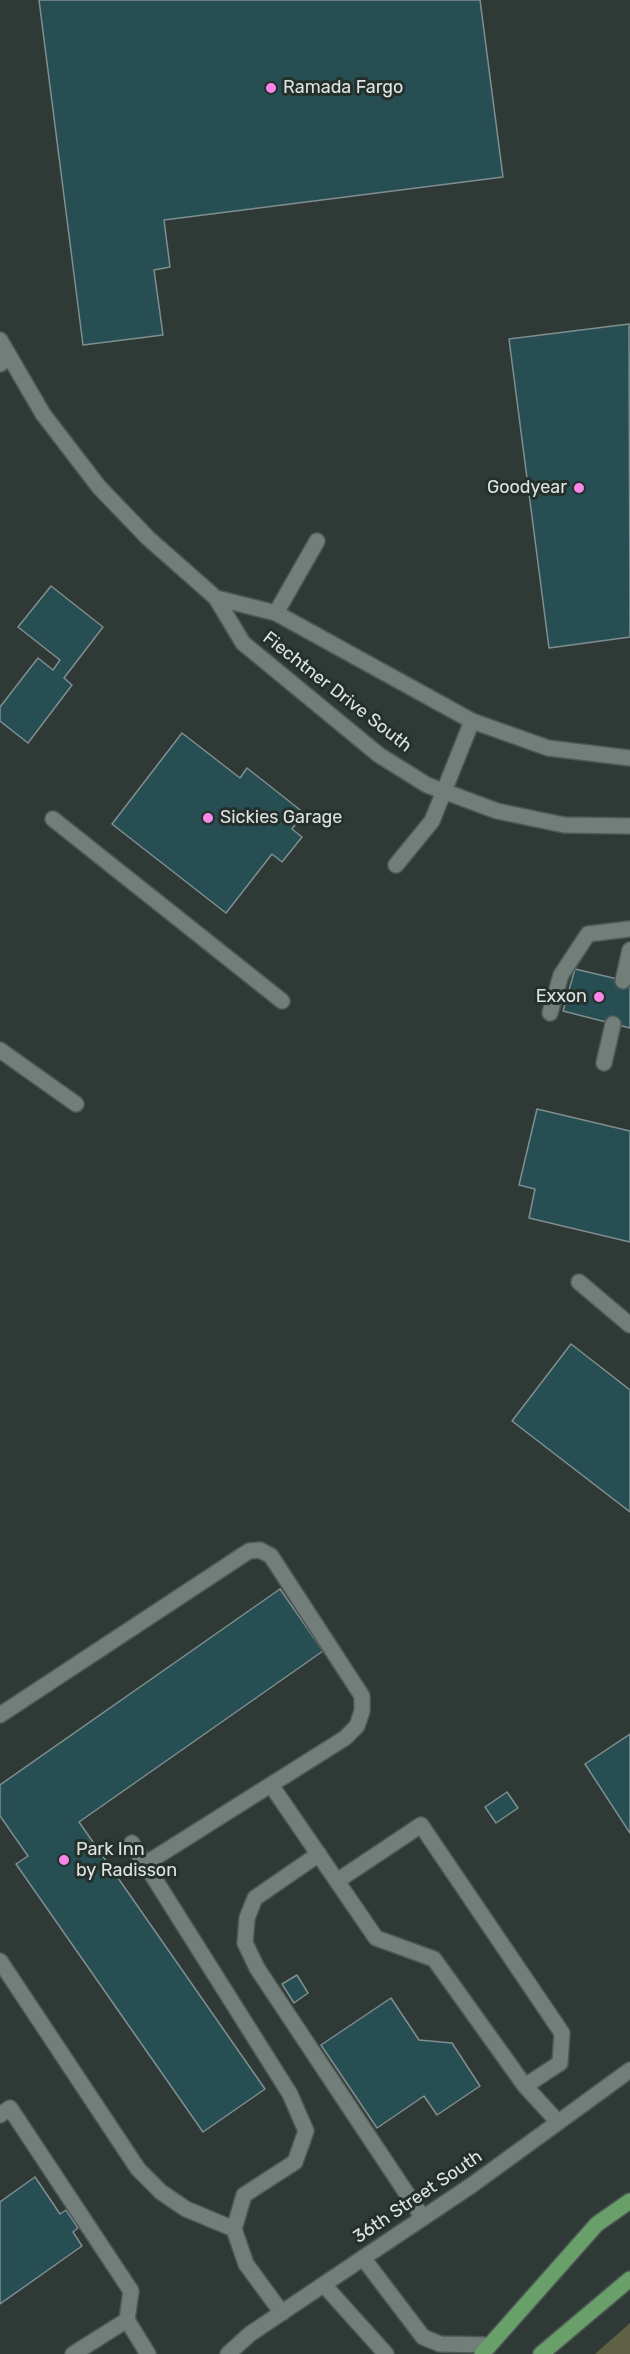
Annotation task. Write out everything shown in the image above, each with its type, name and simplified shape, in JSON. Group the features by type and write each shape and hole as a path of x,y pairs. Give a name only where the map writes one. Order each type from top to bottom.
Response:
{"main road":[{"path":"485,2350 597,2223 630,2200"},
{"path":"541,2354 630,2279"}],"street":[{"name":"Fiechtner Drive South","path":"0,340 4,362 99,487 148,538 216,598 243,643 379,755 427,785 497,811 564,825 630,826"},
{"path":"276,613 317,541"},
{"name":"Fiechtner Drive South","path":"216,598 276,613 472,721 548,747 630,758"},
{"path":"396,865 432,821 472,721"},
{"path":"53,819 282,1001"},
{"path":"550,1012 561,975 588,934 630,929"},
{"path":"623,981 630,950"},
{"path":"603,1063 613,1023"},
{"path":"0,1050 76,1104"},
{"path":"579,1282 630,1325"},
{"path":"0,1715 249,1551 260,1550 271,1556 362,1696 362,1711 357,1726 345,1738 145,1864"},
{"path":"271,1785 376,1938 434,1959 525,2086 558,2122"},
{"path":"337,1881 421,1825 562,2032 560,2063 525,2086"},
{"path":"132,1843 290,2094 306,2131 296,2162 244,2195 234,2229 246,2264 282,2313"},
{"path":"319,1854 255,1898 247,1918 245,1942 257,1968 423,2218"},
{"path":"0,1961 138,2169 161,2192 186,2209 234,2229"},
{"name":"36th Street South","path":"228,2354 250,2334 472,2186 630,2070"},
{"path":"0,2095 5,2111 131,2291 127,2320 148,2354"},
{"path":"363,2258 423,2337 440,2344 485,2350"},
{"path":"324,2285 386,2354"},
{"path":"73,2354 127,2320"}],"green space":[{"path":"630,2323 630,2354 595,2354"}],"building":[{"name":"Ramada Fargo","path":"39,0 480,0 503,177 164,220 170,267 154,270 163,335 83,345"},
{"name":"Goodyear","path":"629,324 630,637 549,648 509,339"},
{"path":"51,586 103,627 64,678 72,685 28,743 0,721 0,707 38,658 53,670 60,660 18,627"},
{"name":"Sickies Garage","path":"182,733 240,778 247,768 304,813 292,829 302,837 282,862 272,854 226,913 112,824"},
{"name":"Exxon","path":"575,969 630,982 630,1028 563,1011"},
{"path":"537,1109 630,1131 630,1242 529,1218 535,1189 519,1185"},
{"path":"571,1344 630,1390 630,1512 512,1421"},
{"name":"Park Inn by Radisson","path":"280,1589 323,1651 79,1822 265,2089 203,2132 16,1864 28,1856 0,1816 0,1785"},
{"path":"630,1734 630,1833 585,1764"},
{"path":"507,1792 518,1808 496,1823 485,1807"},
{"path":"297,1975 308,1993 294,2003 282,1984"},
{"path":"391,1998 419,2040 452,2043 480,2086 437,2115 424,2096 377,2128 321,2045"},
{"path":"35,2177 60,2214 66,2210 78,2228 73,2232 82,2246 0,2304 0,2202"}],"place":[{"name":"Ramada Fargo","path":"271,88"},
{"name":"Goodyear","path":"579,488"},
{"name":"Sickies Garage","path":"208,818"},
{"name":"Exxon","path":"599,997"},
{"name":"Park Inn by Radisson","path":"64,1860"}]}
